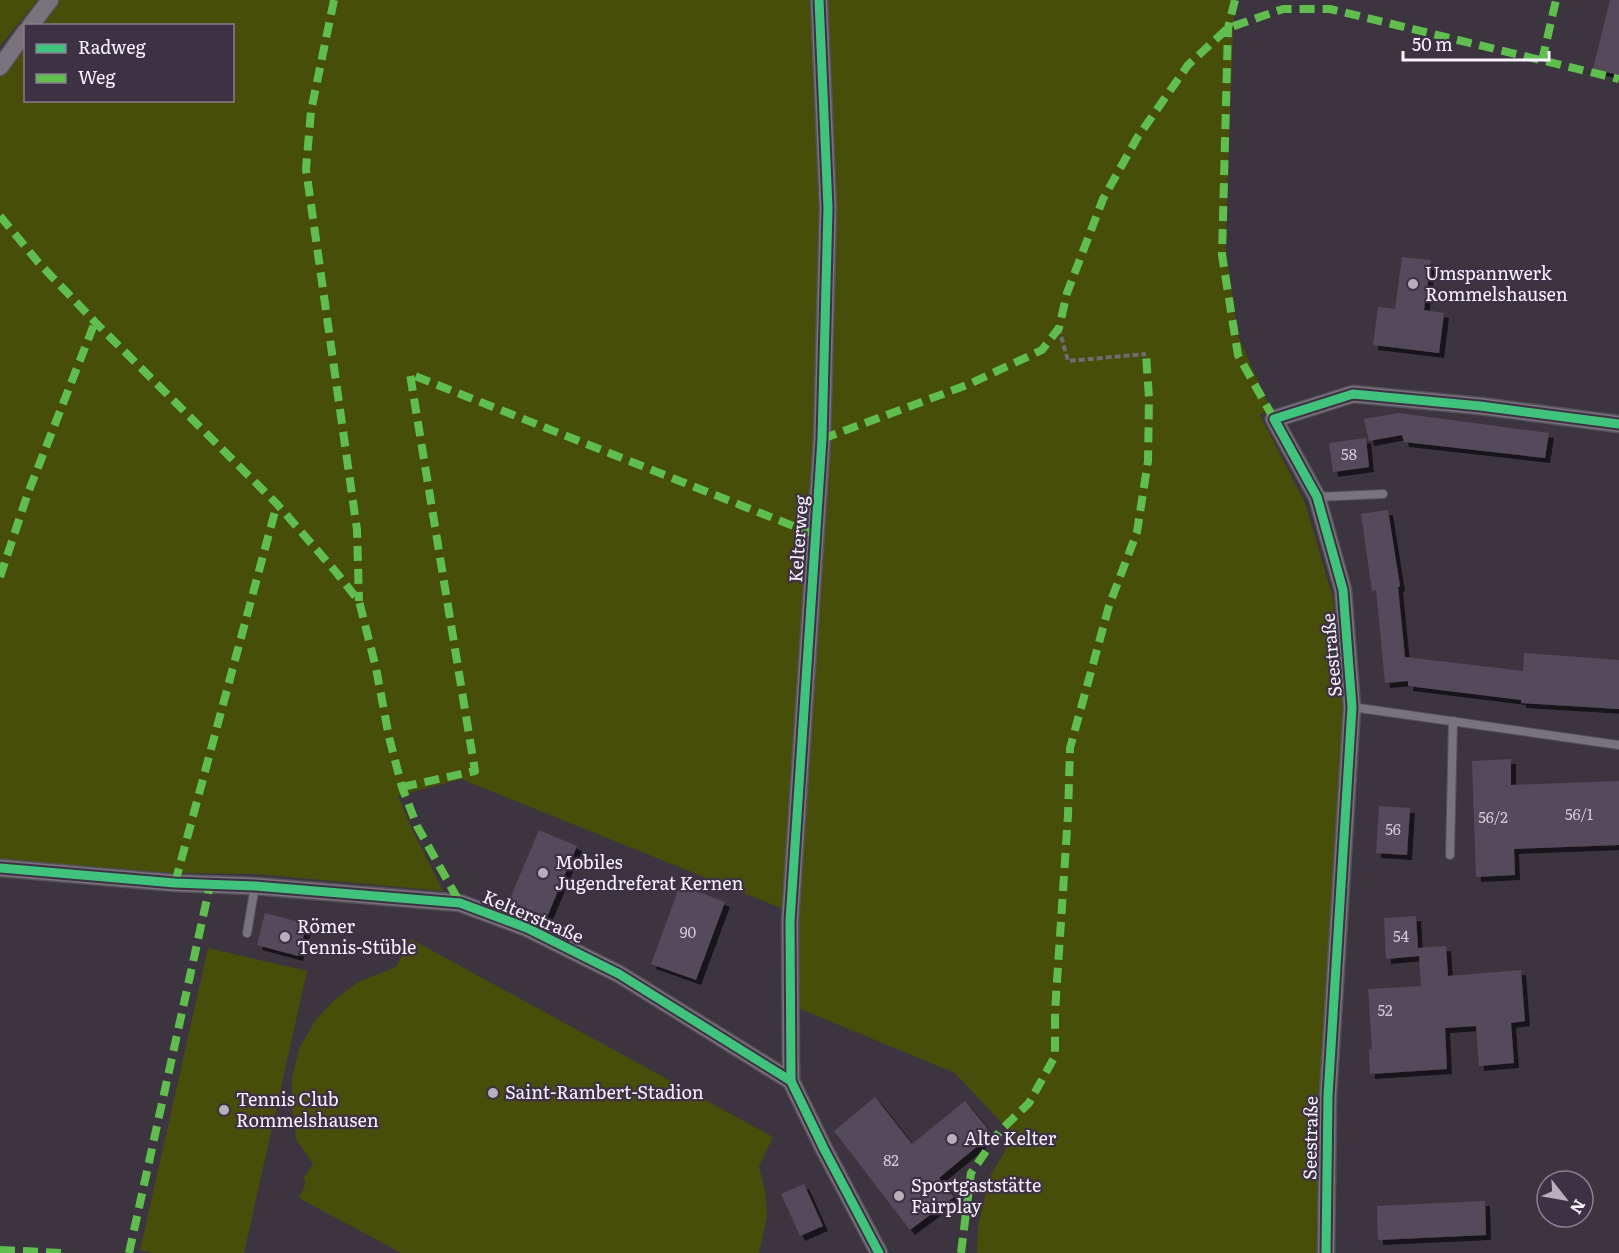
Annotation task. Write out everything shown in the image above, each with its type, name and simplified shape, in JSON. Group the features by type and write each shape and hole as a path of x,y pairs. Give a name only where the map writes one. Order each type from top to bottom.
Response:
{"street":[{"path":"32,24 50,0"},
{"name":"Kelterweg","path":"791,1081 790,921 822,439 828,208 819,0"},
{"path":"0,67 24,35"},
{"name":"Seestraße","path":"1326,1253 1328,1096 1352,707 1343,590 1317,497 1274,419 1353,394 1480,406 1619,424"},
{"name":"Kelterstraße","path":"0,868 460,903 527,928 619,974 791,1081"},
{"path":"791,1081 879,1253"}],"lane":[{"path":"1317,497 1383,494"},
{"name":"Seestraße","path":"1352,707 1619,745"},
{"path":"1450,855 1453,722"},
{"path":"247,933 255,886"}],"path":[{"path":"1059,327 1068,361 1146,354"}],"green space":[{"path":"0,0 38,0 0,46"},
{"path":"55,0 1236,0 1225,244 1238,336 1270,408 1260,415 1305,503 1333,598 1344,712 1319,1253 977,1253 978,1227 989,1178 1014,1136 955,1073 798,1008 798,915 461,779 398,796 443,891 256,874 173,873 0,859 0,69 24,35 24,102 234,102 234,24 34,24"},
{"name":"Saint-Rambert-Stadion","path":"411,939 773,1137 759,1166 765,1192 767,1216 759,1253 401,1253 299,1198 306,1182 303,1179 313,1164 296,1139 292,1107 292,1079 299,1049 314,1022 333,1001 358,982 396,967"},
{"name":"Tennis Club Rommelshausen","path":"208,948 307,971 244,1253 153,1253 140,1250"}],"building":[{"path":"1610,0 1619,0 1619,75 1593,69"},
{"name":"Umspannwerk Rommelshausen","path":"1402,257 1431,260 1424,310 1444,313 1439,353 1373,345 1378,307 1395,309"},
{"path":"1399,413 1549,433 1545,458 1404,442 1402,435 1369,441 1364,419"},
{"path":"1366,438 1369,467 1333,472 1329,443"},
{"path":"1388,510 1400,586 1398,587 1405,657 1523,671 1524,653 1619,660 1619,709 1521,703 1521,700 1408,686 1408,681 1385,683 1376,590 1372,591 1361,514"},
{"path":"1511,759 1511,785 1619,781 1619,845 1514,849 1515,875 1476,877 1472,761"},
{"path":"1379,806 1410,808 1407,855 1376,853"},
{"name":"Mobiles Jugendreferat Kernen","path":"539,830 577,846 547,917 509,901"},
{"path":"680,885 725,902 696,980 651,964"},
{"path":"265,913 307,924 298,956 257,945"},
{"path":"1416,916 1418,948 1446,946 1448,976 1521,970 1525,1021 1511,1023 1514,1063 1479,1066 1476,1026 1445,1028 1447,1069 1370,1074 1369,1049 1372,1049 1368,989 1421,986 1419,956 1386,959 1384,918"},
{"path":"875,1097 912,1144 965,1101 992,1134 939,1178 954,1197 910,1230 834,1131"},
{"path":"804,1184 823,1226 800,1236 781,1194"},
{"path":"1485,1201 1486,1235 1378,1240 1377,1206"}],"marked path":[{"path":"334,0 311,111 306,169 357,530 359,601"},
{"path":"1235,0 1228,28 1222,255 1238,355 1274,419"},
{"path":"1542,61 1556,0"},
{"path":"822,439 967,385 1042,350 1059,328 1067,293 1103,199 1137,138 1188,65 1228,28 1283,9 1330,9 1619,79"},
{"path":"0,216 38,262 95,322 277,504 359,601 402,787 417,826 460,903"},
{"path":"0,577 28,493 95,322"},
{"path":"961,1253 971,1173 1000,1131 1029,1103 1055,1056 1055,1012 1068,815 1070,748 1109,606 1137,532 1148,461 1149,398 1146,354"},
{"path":"402,787 475,771 410,374 816,535"},
{"path":"175,883 277,504"},
{"path":"129,1253 210,885"},
{"path":"0,1250 62,1253"}],"cycle path":[{"path":"791,1081 790,921 822,439 828,208 819,0"},
{"path":"1326,1253 1328,1096 1352,707 1343,590 1317,497 1274,419 1353,394 1480,406 1619,424"},
{"path":"0,868 460,903 527,928 619,974 791,1081 879,1253"}],"place":[{"name":"Umspannwerk Rommelshausen","path":"1413,284"},
{"name":"Mobiles Jugendreferat Kernen","path":"543,873"},
{"name":"Römer Tennis-Stüble","path":"285,937"},
{"name":"Saint-Rambert-Stadion","path":"493,1093"},
{"name":"Tennis Club Rommelshausen","path":"224,1110"},
{"name":"Alte Kelter","path":"952,1139"},
{"name":"Sportgaststätte Fairplay","path":"899,1196"}]}
